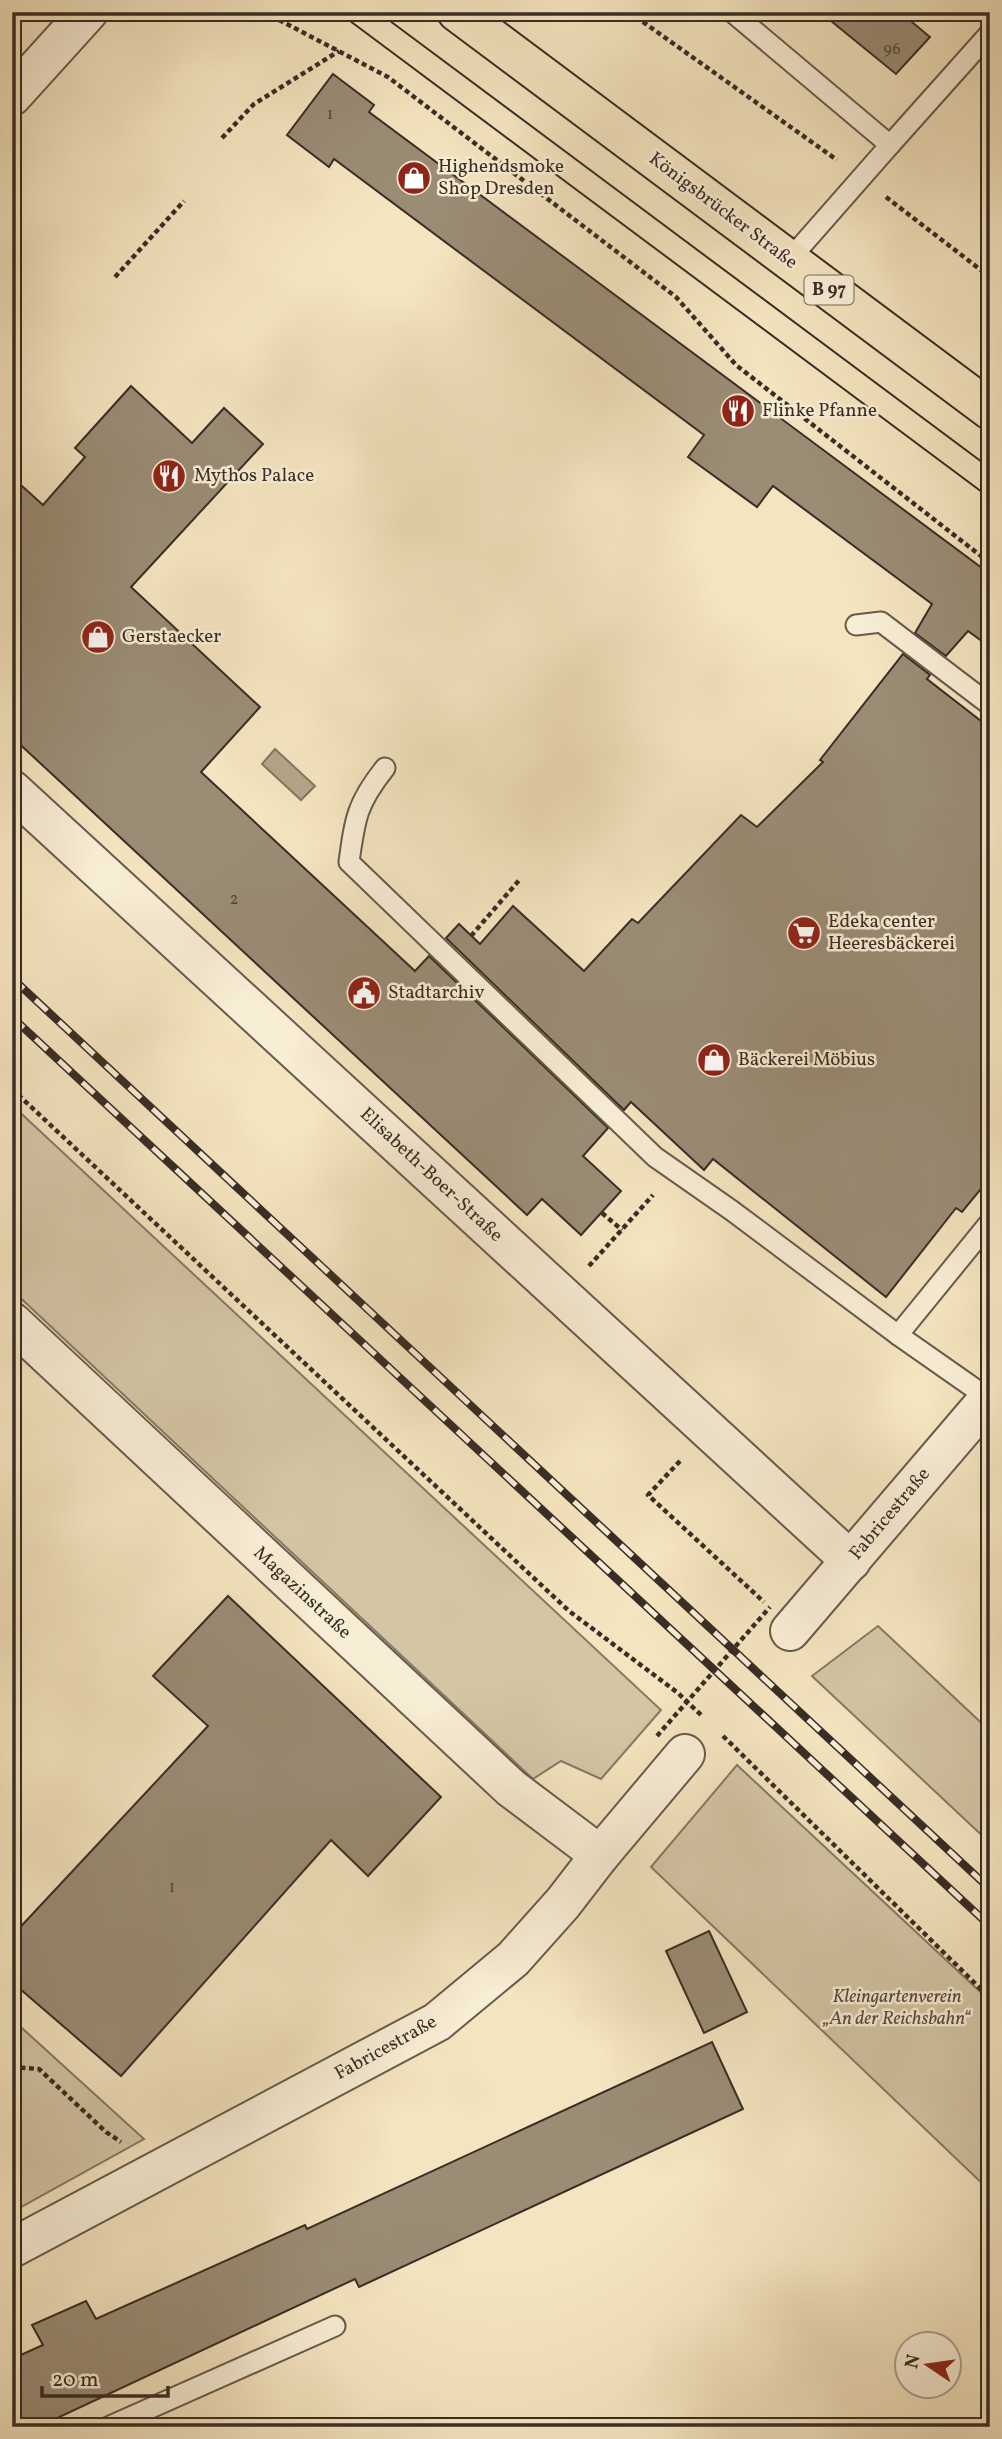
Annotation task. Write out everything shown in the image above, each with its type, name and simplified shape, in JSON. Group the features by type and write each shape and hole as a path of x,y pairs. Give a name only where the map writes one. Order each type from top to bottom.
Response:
{"main road":[{"name":"Königsbrücker Straße","path":"457,12 990,410"}],"street":[{"path":"12,96 83,18"},
{"name":"Elisabeth-Boer-Straße","path":"12,790 851,1560"},
{"name":"Magazinstraße","path":"12,1322 511,1788 600,1855"},
{"name":"Fabricestraße","path":"780,1619 851,1560 989,1398"},
{"name":"Fabricestraße","path":"12,2248 437,2022 513,1959 563,1903 600,1855 671,1745"}],"lane":[{"path":"732,12 890,145"},
{"path":"789,260 990,33"},
{"path":"856,625 881,622 990,705"},
{"path":"385,768 368,790 354,821 349,862 655,1157 731,1210 898,1335 989,1398"},
{"path":"898,1335 990,1222"},
{"path":"108,2427 335,2326"}],"path":[{"path":"264,12 388,77 676,297 736,365 990,564"},
{"path":"629,12 861,177 990,277"},
{"path":"222,138 254,104 340,51"},
{"path":"115,277 184,201"},
{"path":"450,961 521,878"},
{"path":"12,1089 569,1611 678,1693 708,1722"},
{"path":"562,1296 674,1172"},
{"path":"602,1213 622,1230"},
{"path":"671,1745 780,1619 648,1495 709,1430"},
{"path":"718,1732 990,1998"},
{"path":"12,2067 39,2069 106,2132 159,2169"}],"green space":[{"path":"12,1105 661,1710 601,1779 561,1761 533,1779 12,1290"},
{"path":"878,1626 990,1731 990,1843 812,1676"},
{"name":"Kleingartenverein „An der Reichsbahn“","path":"737,1765 990,2001 990,2191 651,1867"},
{"path":"12,2019 144,2139 12,2212"}],"shaded area":[{"path":"275,749 315,786 301,800 262,764"}],"building":[{"path":"820,12 900,12 930,37 896,74"},
{"path":"333,74 374,105 369,112 990,574 990,647 968,631 946,656 915,633 932,604 773,486 757,507 688,457 704,435 334,159 329,167 287,135"},
{"path":"131,386 192,443 224,408 263,444 131,587 260,707 201,772 415,971 429,956 608,1128 583,1156 621,1191 581,1235 542,1199 527,1215 12,737 12,477 43,505 85,457 75,448"},
{"name":"Edeka center Heeresbäckerei","path":"903,654 930,675 927,679 990,728 990,1178 962,1212 956,1208 886,1297 713,1159 704,1170 631,1102 624,1110 446,938 459,924 480,944 513,906 584,971 632,919 638,923 741,815 757,827 823,762 820,760"},
{"path":"228,1596 441,1797 368,1876 331,1840 121,2076 12,1982 12,1936 208,1726 153,1676"},
{"path":"709,1931 747,2012 704,2033 666,1951"},
{"path":"712,2042 743,2109 359,2287 355,2279 38,2427 12,2427 12,2359 43,2345 32,2325 86,2301 96,2319 305,2225 307,2229"}],"tram line":[{"path":"338,12 990,498"},
{"path":"378,12 990,468"}],"railway":[{"path":"12,978 990,1889"},
{"path":"12,1017 990,1926"}],"place":[{"name":"Highendsmoke Shop Dresden","path":"414,178"},
{"name":"Flinke Pfanne","path":"738,411"},
{"name":"Mythos Palace","path":"169,476"},
{"name":"Gerstaecker","path":"98,637"},
{"name":"Edeka center Heeresbäckerei","path":"804,933"},
{"name":"Stadtarchiv","path":"364,993"},
{"name":"Bäckerei Möbius","path":"714,1060"}]}
